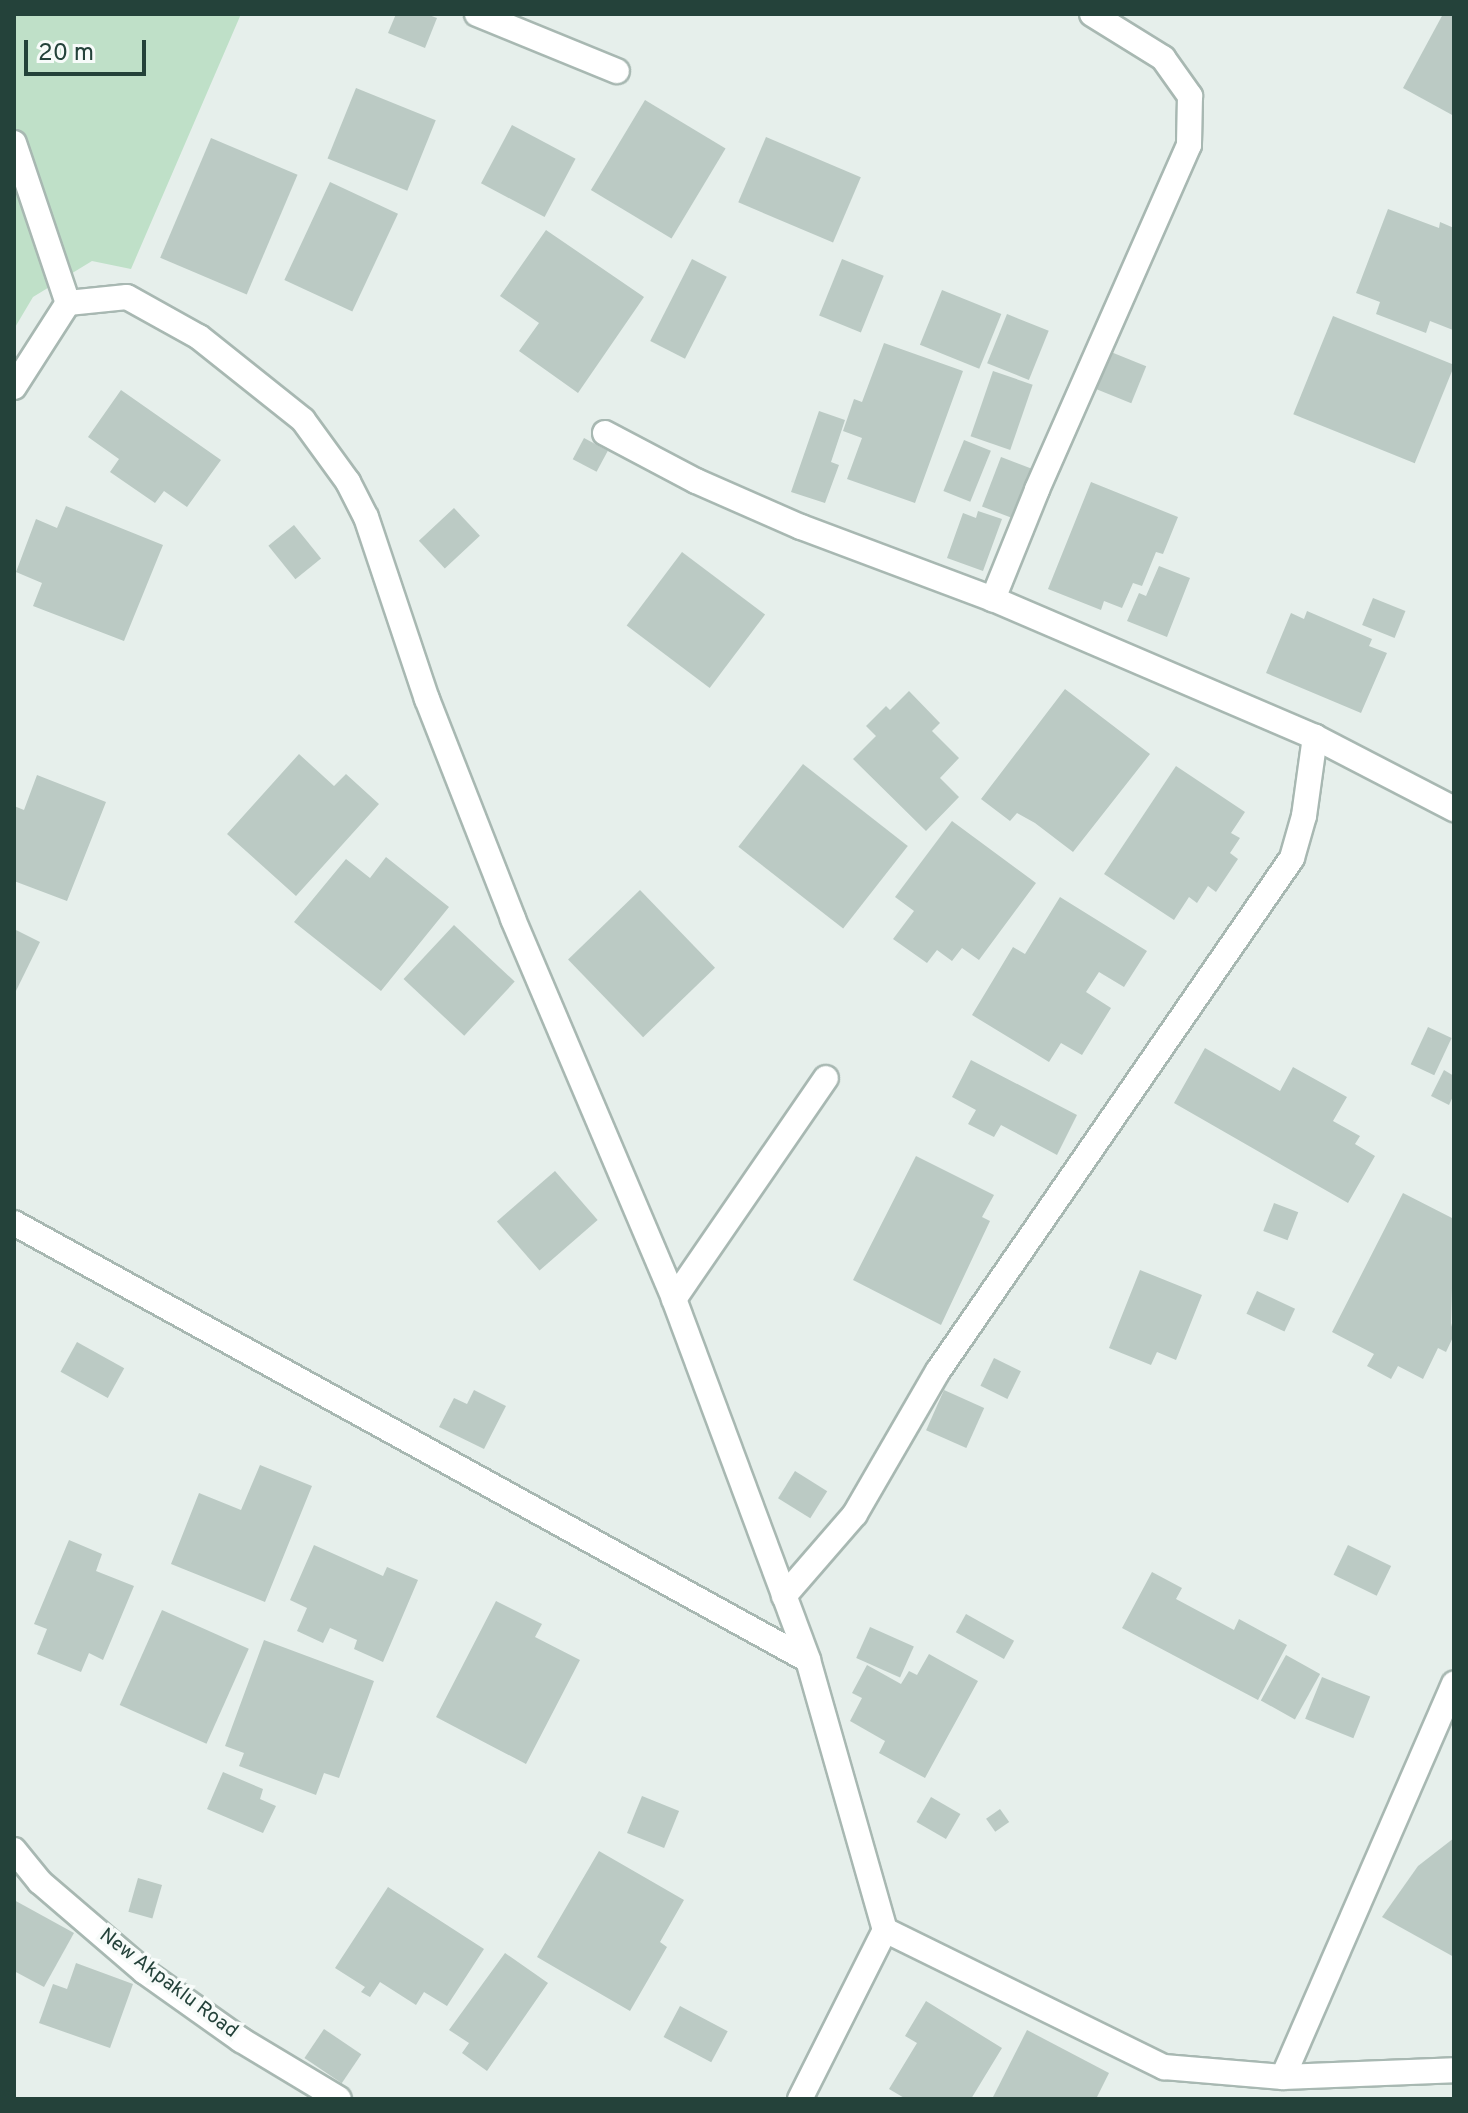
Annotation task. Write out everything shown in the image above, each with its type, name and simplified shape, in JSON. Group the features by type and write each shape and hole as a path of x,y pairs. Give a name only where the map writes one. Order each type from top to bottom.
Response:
{"street":[{"path":"477,14 617,71"},
{"path":"993,599 1037,490 1189,145 1190,96 1163,58 1092,14"},
{"path":"14,143 68,303"},
{"path":"68,303 127,297 199,337 303,420 348,482 366,517 427,699 513,919 674,1299 808,1660 885,1930 800,2099"},
{"path":"14,387 68,303"},
{"path":"605,433 696,481 801,527 993,599 1315,737 1454,809"},
{"path":"784,1596 855,1514 938,1371 1292,858 1304,816 1315,737"},
{"path":"674,1299 826,1078"},
{"path":"14,1223 808,1660"},
{"path":"1283,2077 1454,1684"},
{"name":"New Akpaklu Road","path":"14,1850 40,1882 145,1972 241,2040 339,2099"},
{"path":"885,1930 1164,2067 1283,2077 1454,2070"}],"green space":[{"path":"14,14 241,14 131,269 92,261 33,297 14,329"}],"building":[{"path":"396,14 426,14 437,18 425,48 388,33"},
{"path":"1443,14 1454,14 1454,116 1403,88"},
{"path":"356,88 436,120 407,191 328,158"},
{"path":"645,100 726,148 671,238 591,190"},
{"path":"512,125 576,159 545,217 481,183"},
{"path":"766,137 861,177 833,243 738,202"},
{"path":"211,138 298,175 247,294 160,258"},
{"path":"330,182 398,214 352,312 284,280"},
{"path":"1388,209 1439,228 1440,222 1454,228 1453,330 1430,321 1426,333 1376,314 1380,302 1356,293"},
{"path":"546,230 644,297 578,393 519,351 539,323 500,296"},
{"path":"692,259 727,277 685,359 650,341"},
{"path":"842,259 884,276 861,332 819,316"},
{"path":"942,290 1001,314 979,369 920,345"},
{"path":"1007,314 1049,331 1029,380 987,363"},
{"path":"1333,316 1454,365 1415,463 1293,414"},
{"path":"884,343 963,371 915,503 847,479 862,438 843,431 854,399 862,402"},
{"path":"1111,352 1146,366 1131,403 1096,389"},
{"path":"993,371 1033,385 1010,450 971,436"},
{"path":"121,390 221,460 187,507 164,491 155,503 110,472 119,459 88,437"},
{"path":"819,411 845,420 831,462 839,465 825,503 791,492"},
{"path":"584,438 608,451 597,472 573,459"},
{"path":"964,440 991,451 970,502 943,491"},
{"path":"1001,457 1032,469 1013,518 982,506"},
{"path":"1091,482 1178,517 1163,554 1156,552 1142,586 1133,583 1122,608 1104,601 1101,610 1048,589"},
{"path":"66,506 163,545 124,641 33,606 42,583 16,572 36,519 57,528"},
{"path":"454,508 480,536 445,569 419,541"},
{"path":"978,511 1002,519 983,571 947,558 963,513 976,518"},
{"path":"294,525 321,558 295,579 268,546"},
{"path":"682,552 765,615 710,688 627,625"},
{"path":"1159,566 1190,578 1167,637 1127,621 1139,593 1146,596"},
{"path":"1373,598 1405,611 1395,638 1362,625"},
{"path":"1307,611 1372,639 1369,646 1387,653 1361,713 1266,673 1291,613 1304,619"},
{"path":"1065,689 1150,754 1073,852 1035,823 1017,813 1010,821 981,799"},
{"path":"909,691 940,723 932,731 959,758 940,778 959,797 926,831 853,759 876,736 866,726 886,706 890,710"},
{"path":"299,754 334,786 346,774 379,804 296,896 227,834"},
{"path":"803,764 908,846 843,929 738,847"},
{"path":"1176,766 1245,812 1231,833 1240,838 1230,853 1238,859 1216,892 1208,886 1197,903 1189,897 1174,920 1104,874"},
{"path":"37,775 106,802 67,901 14,881 14,806 24,810"},
{"path":"952,821 1036,883 979,960 962,948 952,961 937,950 927,963 893,939 914,911 895,897"},
{"path":"386,857 449,907 381,991 294,922 346,859 370,878"},
{"path":"640,890 715,968 643,1037 568,959"},
{"path":"1060,897 1147,951 1124,987 1099,972 1086,992 1111,1008 1082,1055 1061,1043 1049,1062 972,1015 1013,947 1025,954"},
{"path":"454,925 515,982 464,1036 404,979"},
{"path":"14,929 40,942 14,995"},
{"path":"1428,1027 1452,1038 1434,1075 1411,1064"},
{"path":"1205,1048 1280,1091 1293,1067 1347,1097 1333,1121 1360,1136 1355,1144 1375,1156 1348,1203 1174,1103"},
{"path":"971,1060 1077,1115 1057,1155 1001,1125 994,1137 968,1124 976,1110 952,1097"},
{"path":"1444,1070 1454,1076 1454,1094 1449,1105 1431,1096"},
{"path":"916,1156 994,1195 982,1217 990,1221 941,1325 853,1280"},
{"path":"555,1171 598,1220 540,1271 497,1222"},
{"path":"1403,1193 1454,1219 1451,1323 1454,1335 1446,1352 1438,1348 1423,1379 1398,1366 1391,1379 1367,1366 1374,1354 1332,1332"},
{"path":"1274,1203 1298,1212 1288,1240 1263,1231"},
{"path":"1140,1270 1202,1295 1176,1360 1157,1352 1151,1365 1109,1348"},
{"path":"1257,1291 1295,1309 1284,1331 1246,1314"},
{"path":"77,1342 124,1368 108,1398 61,1372"},
{"path":"994,1358 1021,1371 1007,1399 980,1386"},
{"path":"474,1390 506,1406 484,1449 439,1427 454,1398 467,1404"},
{"path":"944,1390 984,1408 966,1448 926,1430"},
{"path":"260,1465 312,1486 265,1602 171,1564 199,1493 241,1510"},
{"path":"795,1471 827,1491 810,1518 778,1498"},
{"path":"69,1540 102,1554 96,1571 134,1586 103,1660 89,1653 81,1672 37,1654 47,1629 34,1624"},
{"path":"314,1545 383,1576 387,1567 418,1580 383,1662 354,1649 357,1640 330,1628 323,1643 297,1631 307,1608 290,1600"},
{"path":"1348,1545 1391,1566 1377,1596 1334,1575"},
{"path":"1152,1572 1182,1588 1176,1599 1234,1630 1239,1619 1287,1645 1258,1700 1122,1628"},
{"path":"496,1601 542,1624 535,1637 580,1660 526,1764 436,1717"},
{"path":"162,1610 249,1649 206,1744 120,1705"},
{"path":"966,1614 1014,1641 1004,1659 956,1632"},
{"path":"870,1627 914,1647 900,1678 856,1658"},
{"path":"264,1640 374,1681 339,1778 324,1773 316,1795 239,1766 244,1753 225,1746"},
{"path":"929,1654 978,1681 925,1778 879,1753 885,1741 850,1721 862,1698 852,1693 867,1665 901,1684 909,1671 917,1675"},
{"path":"1286,1655 1320,1674 1295,1719 1261,1700"},
{"path":"1322,1677 1370,1696 1353,1738 1305,1719"},
{"path":"223,1772 263,1789 260,1799 276,1806 263,1833 207,1809"},
{"path":"642,1796 679,1811 664,1848 627,1833"},
{"path":"931,1797 960,1814 946,1839 916,1822"},
{"path":"1000,1809 1009,1822 995,1832 986,1819"},
{"path":"1454,1838 1454,1957 1382,1917 1418,1866"},
{"path":"599,1851 684,1900 660,1942 667,1947 630,2011 537,1957"},
{"path":"138,1878 162,1885 152,1919 128,1912"},
{"path":"388,1887 484,1949 447,2006 424,1992 416,2005 380,1982 370,1997 361,1992 365,1987 335,1968"},
{"path":"14,1900 74,1933 44,1987 14,1971"},
{"path":"505,1953 548,1983 487,2071 462,2053 469,2043 449,2030"},
{"path":"76,1963 133,1984 110,2048 39,2023 53,1984 67,1989"},
{"path":"926,2001 1002,2048 971,2099 906,2099 889,2089 917,2043 905,2036"},
{"path":"680,2006 728,2031 711,2062 664,2037"},
{"path":"324,2029 361,2054 342,2083 304,2058"},
{"path":"1027,2030 1109,2073 1096,2099 992,2099"}]}
